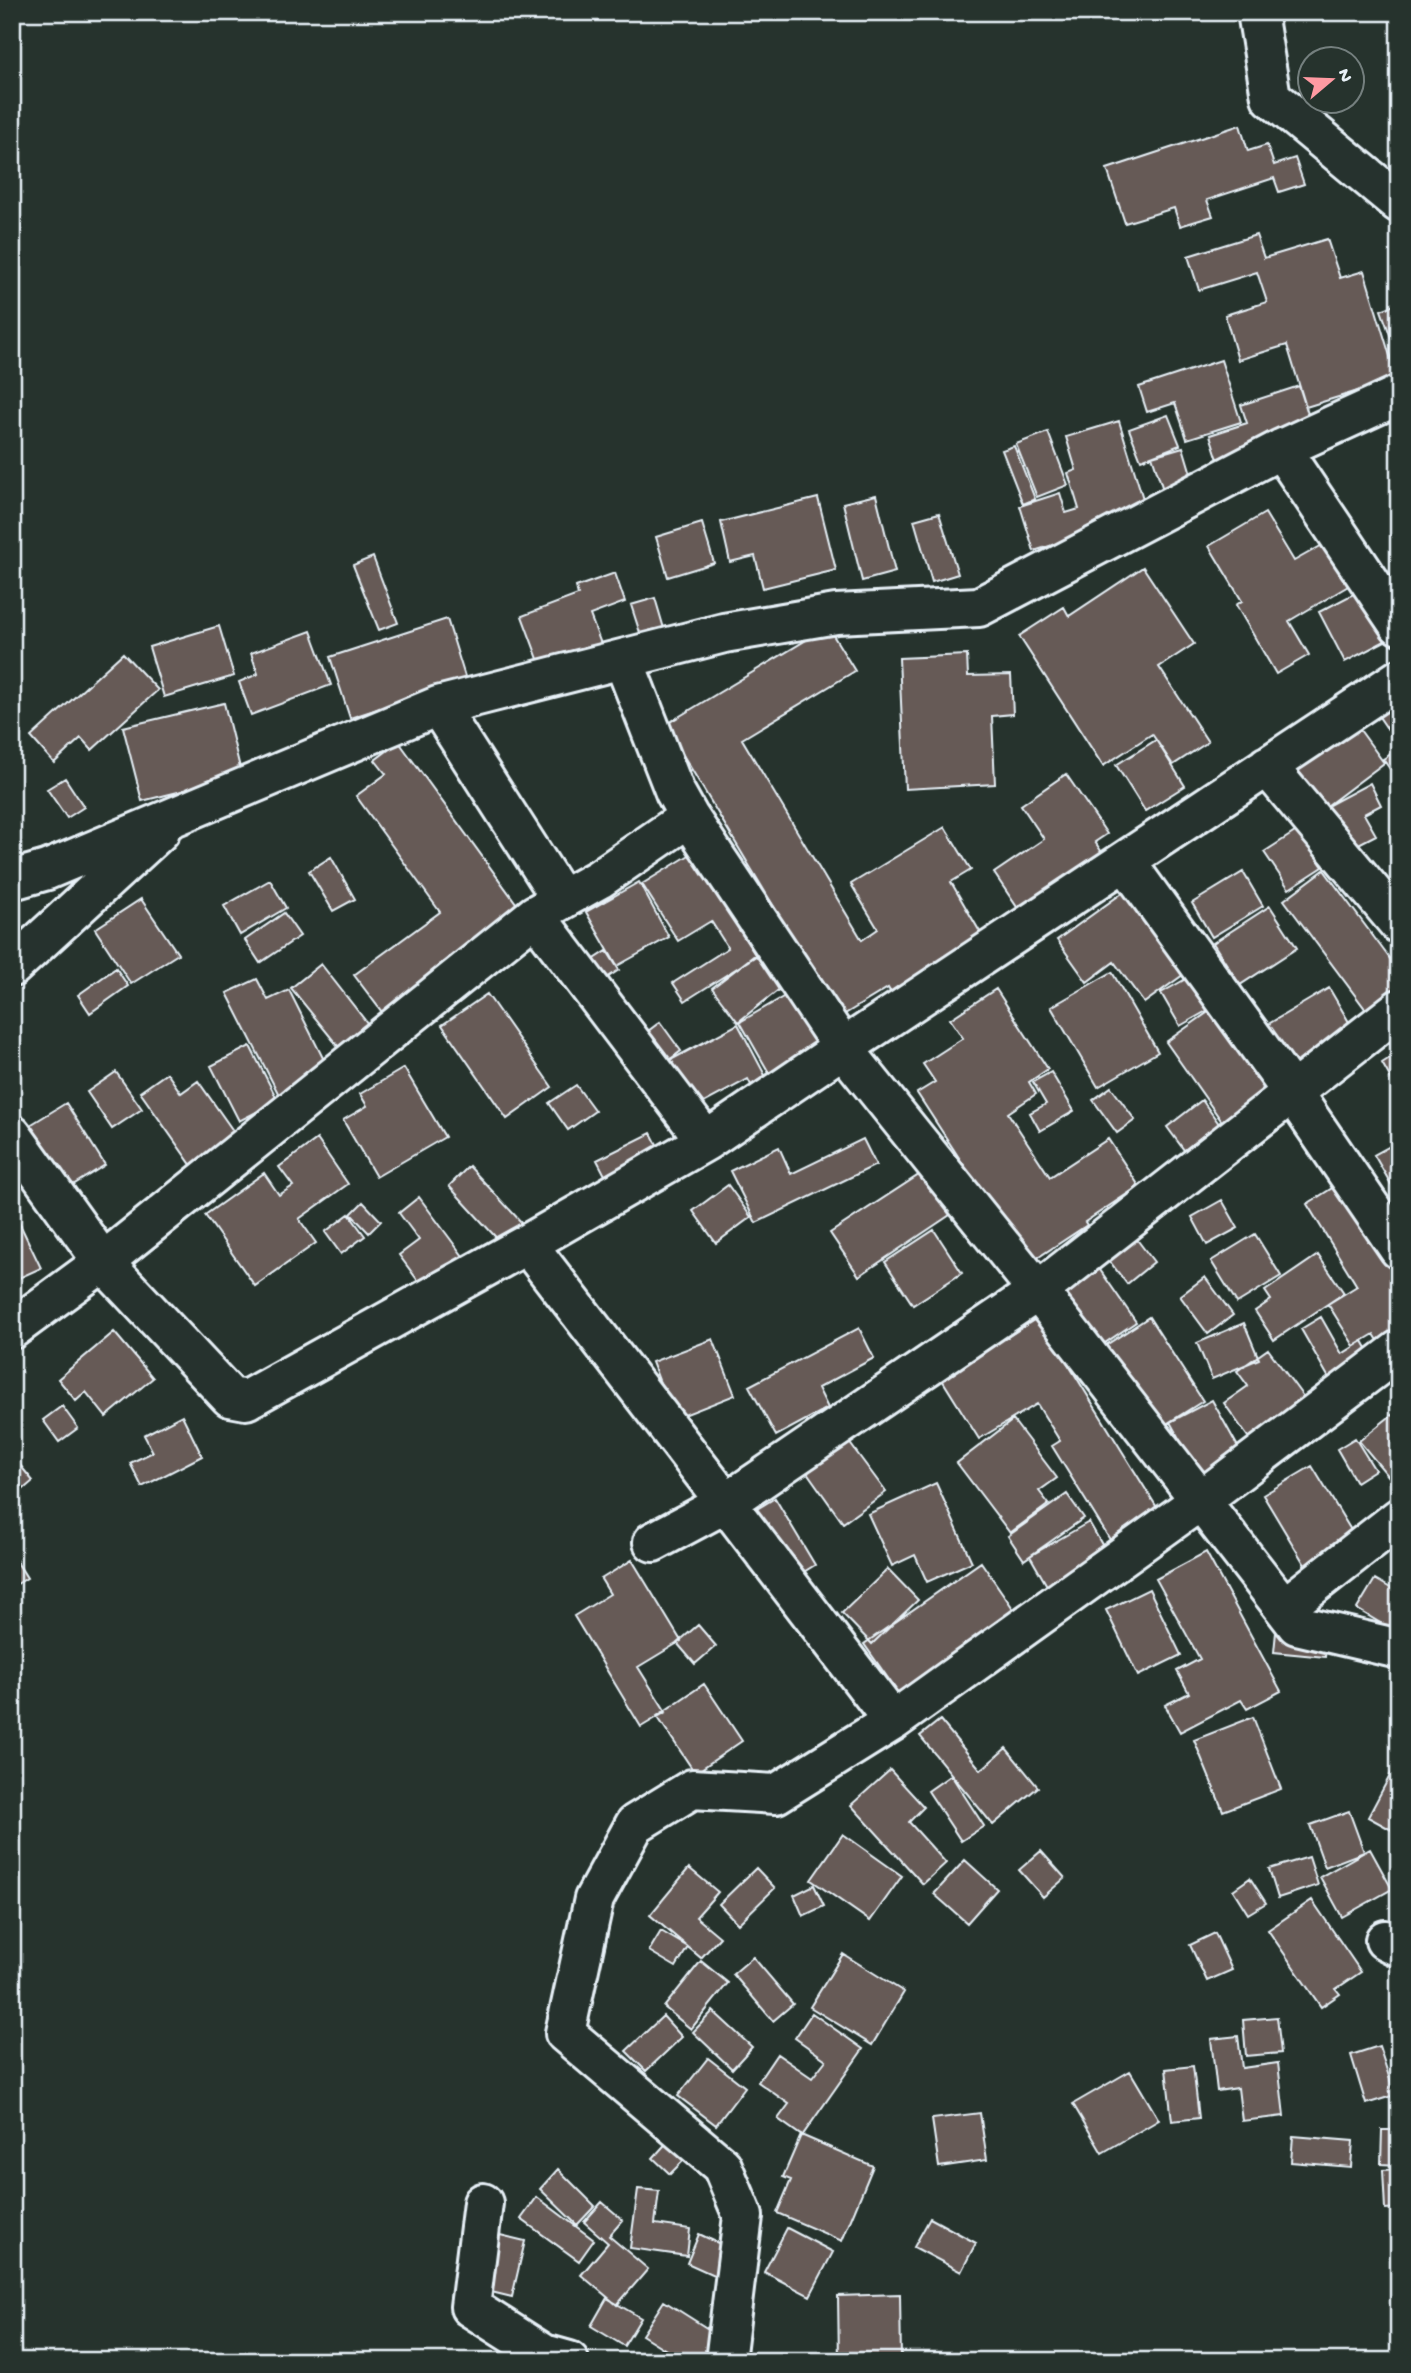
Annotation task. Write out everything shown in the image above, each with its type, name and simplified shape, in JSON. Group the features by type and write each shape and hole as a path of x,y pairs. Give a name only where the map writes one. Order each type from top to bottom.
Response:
{"street":[{"path":"1257,12 1271,97 1399,203"},
{"path":"12,880 47,870 438,706 724,633 836,614 979,607 1281,449 1399,395"},
{"path":"1281,449 1399,625"},
{"path":"623,659 675,792 689,817 843,1048 1038,1291 1297,1625 1399,1649"},
{"path":"12,1135 103,1262 230,1397 246,1400 706,1141 1399,679"},
{"path":"438,706 549,907 706,1141"},
{"path":"1267,766 1399,924"},
{"path":"12,967 181,812"},
{"path":"12,1329 103,1262 549,907 599,879 689,817"},
{"path":"1125,861 1292,1093 1399,1249"},
{"path":"653,1542 726,1503 1038,1291 1399,1009"},
{"path":"527,1244 893,1721"},
{"path":"725,2361 743,2216 722,2166 565,2033 594,1899 635,1824 692,1789 776,1794 893,1721 1201,1500 1399,1350"},
{"path":"1284,1608 1399,1518"},
{"path":"483,2203 470,2307 544,2354 569,2361"}],"building":[{"path":"1240,125 1248,151 1267,145 1274,165 1295,158 1304,184 1279,192 1274,178 1207,200 1213,216 1180,226 1174,208 1125,223 1107,169"},
{"path":"1256,235 1264,258 1327,239 1340,278 1364,271 1397,379 1306,407 1287,345 1238,360 1225,315 1267,302 1257,272 1199,290 1188,256"},
{"path":"1399,303 1399,359 1381,310"},
{"path":"1221,360 1241,422 1187,439 1175,403 1147,412 1139,387"},
{"path":"1299,386 1318,445 1223,475 1210,435 1247,423 1241,405"},
{"path":"1168,415 1180,445 1141,460 1129,429"},
{"path":"1119,421 1148,515 1034,551 1020,506 1060,493 1066,513 1079,509 1068,473 1076,470 1066,437"},
{"path":"1048,432 1068,485 1037,497 1016,444"},
{"path":"1014,446 1035,499 1023,504 1002,450"},
{"path":"1183,447 1195,487 1165,496 1152,456"},
{"path":"876,495 895,572 862,581 843,503"},
{"path":"818,498 836,570 763,588 755,556 730,562 721,522"},
{"path":"939,513 958,574 932,582 914,520"},
{"path":"1265,513 1294,561 1326,543 1350,585 1289,621 1309,655 1276,674 1236,605 1242,601 1209,546"},
{"path":"702,523 714,563 668,577 656,537"},
{"path":"373,557 398,623 379,630 353,565"},
{"path":"1143,567 1194,644 1159,667 1208,742 1173,765 1152,734 1103,766 1019,636 1064,607 1069,616"},
{"path":"615,573 625,602 590,615 601,644 541,667 522,616 578,595 576,587"},
{"path":"1359,591 1385,641 1345,662 1319,612"},
{"path":"655,598 665,632 642,639 631,605"},
{"path":"447,619 466,680 350,718 330,657"},
{"path":"219,626 234,676 164,697 149,647"},
{"path":"828,627 855,671 742,739 862,940 878,929 851,884 945,827 971,870 951,882 987,944 895,1000 888,988 840,1017 665,725"},
{"path":"311,631 331,685 251,715 239,682 258,674 251,653"},
{"path":"123,653 158,690 92,750 81,738 54,763 31,737"},
{"path":"967,655 968,676 1011,675 1013,714 992,716 995,784 905,789 899,658"},
{"path":"1399,690 1399,746 1373,708"},
{"path":"224,703 242,776 142,801 123,727"},
{"path":"1352,719 1384,763 1320,811 1287,767"},
{"path":"1156,740 1185,786 1145,811 1116,765"},
{"path":"399,742 524,914 385,1016 354,975 440,912 356,796 386,774 375,760"},
{"path":"1399,749 1399,778 1397,779 1383,759"},
{"path":"1066,774 1107,834 1095,842 1108,861 1025,919 994,873 1044,839 1021,805"},
{"path":"65,778 84,807 67,818 47,789"},
{"path":"1370,783 1381,805 1364,814 1376,835 1351,848 1327,806"},
{"path":"1298,830 1323,867 1289,889 1264,852"},
{"path":"691,854 756,956 685,1001 673,983 728,948 711,921 678,941 642,884"},
{"path":"331,857 355,899 333,911 309,871"},
{"path":"1324,870 1399,971 1399,998 1372,1018 1284,900"},
{"path":"1243,872 1263,906 1212,937 1192,903"},
{"path":"270,880 286,908 240,935 224,906"},
{"path":"639,882 669,937 617,966 586,912"},
{"path":"1128,889 1187,972 1144,1003 1114,962 1087,982 1057,940"},
{"path":"141,899 178,954 131,984 95,929"},
{"path":"1270,906 1297,948 1240,985 1213,943"},
{"path":"284,913 300,936 260,963 245,940"},
{"path":"607,951 619,970 599,983 587,964"},
{"path":"760,951 786,984 738,1022 712,988"},
{"path":"321,964 375,1033 346,1056 291,988"},
{"path":"116,968 128,986 90,1013 78,995"},
{"path":"1112,972 1158,1052 1098,1087 1051,1007"},
{"path":"1191,976 1210,1009 1180,1026 1161,993"},
{"path":"257,979 268,1000 289,990 330,1072 280,1097 227,993"},
{"path":"1329,988 1356,1034 1293,1072 1265,1026"},
{"path":"996,989 1048,1069 1029,1082 1036,1094 1008,1113 1050,1177 1108,1139 1139,1186 1028,1264 917,1093 935,1082 923,1064 963,1038 950,1019"},
{"path":"790,993 822,1048 772,1078 740,1022"},
{"path":"487,994 552,1087 507,1119 442,1025"},
{"path":"1214,1008 1270,1089 1223,1123 1166,1042"},
{"path":"660,1022 681,1051 652,1073 631,1044"},
{"path":"738,1024 767,1079 752,1087 748,1079 689,1111 665,1063"},
{"path":"250,1046 278,1101 239,1121 211,1066"},
{"path":"1399,1052 1399,1093 1382,1063"},
{"path":"404,1068 445,1137 376,1177 343,1120 367,1106 360,1094"},
{"path":"116,1072 142,1109 112,1129 87,1092"},
{"path":"1051,1072 1074,1111 1040,1131 1030,1113 1046,1104 1033,1082"},
{"path":"167,1073 181,1093 198,1081 236,1135 192,1166 140,1092"},
{"path":"576,1085 595,1111 568,1130 549,1103"},
{"path":"1111,1087 1135,1120 1117,1133 1093,1100"},
{"path":"1202,1100 1222,1128 1187,1154 1167,1127"},
{"path":"66,1103 105,1165 60,1193 22,1130"},
{"path":"651,1133 664,1158 610,1185 597,1160"},
{"path":"317,1139 348,1184 299,1219 316,1243 255,1286 205,1215 264,1173 279,1195 293,1186 279,1167"},
{"path":"863,1139 876,1165 756,1223 730,1171 779,1147 791,1174"},
{"path":"1392,1145 1399,1156 1399,1179 1391,1184 1374,1155"},
{"path":"469,1166 523,1224 502,1244 449,1186"},
{"path":"922,1173 950,1215 859,1276 830,1233"},
{"path":"1345,1180 1399,1268 1399,1342 1384,1350 1374,1334 1354,1346 1328,1304 1357,1286 1307,1204"},
{"path":"728,1185 751,1217 716,1243 693,1211"},
{"path":"419,1197 474,1271 433,1301 399,1255 419,1240 399,1213"},
{"path":"1222,1200 1238,1228 1207,1245 1192,1217"},
{"path":"363,1202 381,1221 369,1233 351,1214"},
{"path":"349,1214 365,1236 341,1254 325,1232"},
{"path":"16,1216 41,1268 19,1278 12,1264 12,1218"},
{"path":"1129,1229 1154,1262 1127,1284 1101,1250"},
{"path":"934,1230 962,1273 913,1305 885,1262"},
{"path":"1255,1234 1281,1276 1237,1303 1211,1261"},
{"path":"1089,1254 1136,1322 1087,1355 1040,1287"},
{"path":"1318,1255 1344,1293 1274,1340 1255,1311 1271,1300 1265,1291"},
{"path":"1205,1277 1233,1315 1208,1334 1180,1296"},
{"path":"1039,1317 1161,1514 1112,1543 1052,1446 1060,1441 1037,1404 979,1439 941,1378"},
{"path":"1149,1317 1203,1401 1147,1436 1094,1353"},
{"path":"1321,1317 1342,1354 1363,1341 1376,1364 1334,1387 1301,1329"},
{"path":"1244,1323 1259,1359 1212,1379 1197,1343"},
{"path":"859,1328 874,1358 818,1388 828,1408 776,1436 749,1386"},
{"path":"114,1332 153,1378 106,1417 86,1392 76,1401 58,1379"},
{"path":"713,1339 735,1395 674,1419 652,1362"},
{"path":"1268,1349 1313,1410 1258,1451 1224,1403 1248,1386 1237,1371"},
{"path":"1212,1400 1243,1456 1202,1480 1170,1422"},
{"path":"62,1406 78,1428 59,1442 43,1420"},
{"path":"1399,1411 1399,1489 1359,1441"},
{"path":"182,1415 202,1456 142,1487 130,1463 153,1452 144,1435"},
{"path":"1013,1420 1057,1478 1039,1491 1049,1504 1010,1533 957,1463"},
{"path":"846,1438 886,1492 843,1523 804,1468"},
{"path":"1355,1438 1375,1470 1356,1482 1337,1449"},
{"path":"15,1459 33,1481 12,1499 12,1462"},
{"path":"1312,1466 1360,1545 1311,1575 1263,1495"},
{"path":"936,1483 972,1562 927,1582 915,1555 892,1566 868,1514"},
{"path":"1067,1494 1084,1518 1024,1560 1008,1536"},
{"path":"775,1498 815,1565 792,1579 752,1512"},
{"path":"1089,1522 1109,1557 1050,1591 1030,1556"},
{"path":"1206,1552 1281,1691 1247,1709 1241,1700 1180,1732 1165,1705 1189,1693 1177,1671 1200,1659 1156,1579"},
{"path":"12,1554 27,1578 12,1587"},
{"path":"632,1560 681,1641 638,1667 666,1712 641,1727 574,1616 610,1594 601,1579"},
{"path":"981,1562 1021,1620 904,1701 864,1644"},
{"path":"888,1569 918,1600 872,1644 842,1613"},
{"path":"1375,1579 1399,1593 1399,1634 1357,1609"},
{"path":"1149,1589 1181,1655 1138,1676 1106,1610"},
{"path":"1277,1622 1328,1628 1325,1657 1274,1652"},
{"path":"698,1625 716,1646 695,1664 677,1643"},
{"path":"704,1684 742,1741 695,1773 657,1716"},
{"path":"1253,1717 1281,1789 1223,1811 1194,1740"},
{"path":"940,1720 981,1770 1006,1748 1038,1787 993,1825 920,1736"},
{"path":"1394,1768 1399,1770 1399,1834 1368,1817"},
{"path":"890,1770 924,1807 909,1822 946,1863 923,1884 851,1805"},
{"path":"951,1775 984,1826 961,1841 928,1791"},
{"path":"1349,1811 1364,1852 1325,1867 1310,1825"},
{"path":"843,1834 902,1876 870,1921 811,1880"},
{"path":"1370,1849 1392,1889 1342,1917 1320,1877"},
{"path":"1041,1851 1065,1878 1043,1897 1019,1870"},
{"path":"1309,1857 1318,1885 1278,1898 1269,1869"},
{"path":"965,1860 997,1889 967,1923 934,1894"},
{"path":"689,1868 718,1892 696,1917 720,1937 701,1958 650,1915"},
{"path":"756,1868 775,1888 738,1924 719,1904"},
{"path":"1250,1878 1266,1903 1248,1914 1233,1890"},
{"path":"814,1885 824,1906 803,1916 794,1895"},
{"path":"1312,1900 1361,1972 1336,1989 1340,1994 1321,2007 1268,1930"},
{"path":"661,1931 688,1947 676,1967 649,1951"},
{"path":"1215,1933 1232,1970 1207,1981 1190,1945"},
{"path":"843,1954 904,1992 872,2045 810,2007"},
{"path":"753,1957 793,2004 773,2021 733,1974"},
{"path":"701,1961 728,1983 691,2029 664,2007"},
{"path":"713,2011 752,2047 732,2069 693,2032"},
{"path":"812,2013 863,2049 802,2136 778,2119 789,2104 758,2082 777,2054 812,2078 826,2060 795,2038"},
{"path":"663,2016 682,2037 646,2071 626,2051"},
{"path":"1277,2017 1281,2053 1246,2056 1243,2020"},
{"path":"1238,2036 1242,2068 1278,2063 1284,2116 1242,2121 1238,2088 1217,2091 1211,2039"},
{"path":"1379,2046 1395,2095 1366,2104 1351,2055"},
{"path":"708,2058 745,2087 716,2125 678,2096"},
{"path":"1193,2066 1199,2118 1172,2121 1166,2069"},
{"path":"1130,2071 1159,2120 1102,2153 1073,2104"},
{"path":"980,2113 987,2160 939,2167 932,2119"},
{"path":"1382,2130 1399,2130 1399,2165 1381,2164"},
{"path":"801,2135 873,2166 842,2241 777,2213 791,2180 783,2177"},
{"path":"1293,2136 1353,2141 1351,2167 1291,2162"},
{"path":"671,2138 689,2155 670,2174 653,2158"},
{"path":"558,2169 595,2206 577,2225 540,2189"},
{"path":"1399,2169 1399,2208 1385,2209 1383,2170"},
{"path":"638,2189 659,2191 655,2224 690,2229 687,2256 630,2248"},
{"path":"537,2197 594,2240 579,2261 521,2219"},
{"path":"602,2202 623,2220 609,2236 648,2269 617,2305 581,2275 608,2243 584,2222"},
{"path":"930,2218 976,2243 961,2272 914,2247"},
{"path":"787,2228 833,2252 810,2296 764,2272"},
{"path":"496,2234 525,2241 512,2297 483,2290"},
{"path":"699,2234 752,2259 740,2287 687,2263"},
{"path":"900,2294 901,2361 839,2361 838,2296"},
{"path":"607,2298 641,2318 624,2346 591,2326"},
{"path":"664,2301 724,2339 710,2361 684,2361 642,2335"}]}
